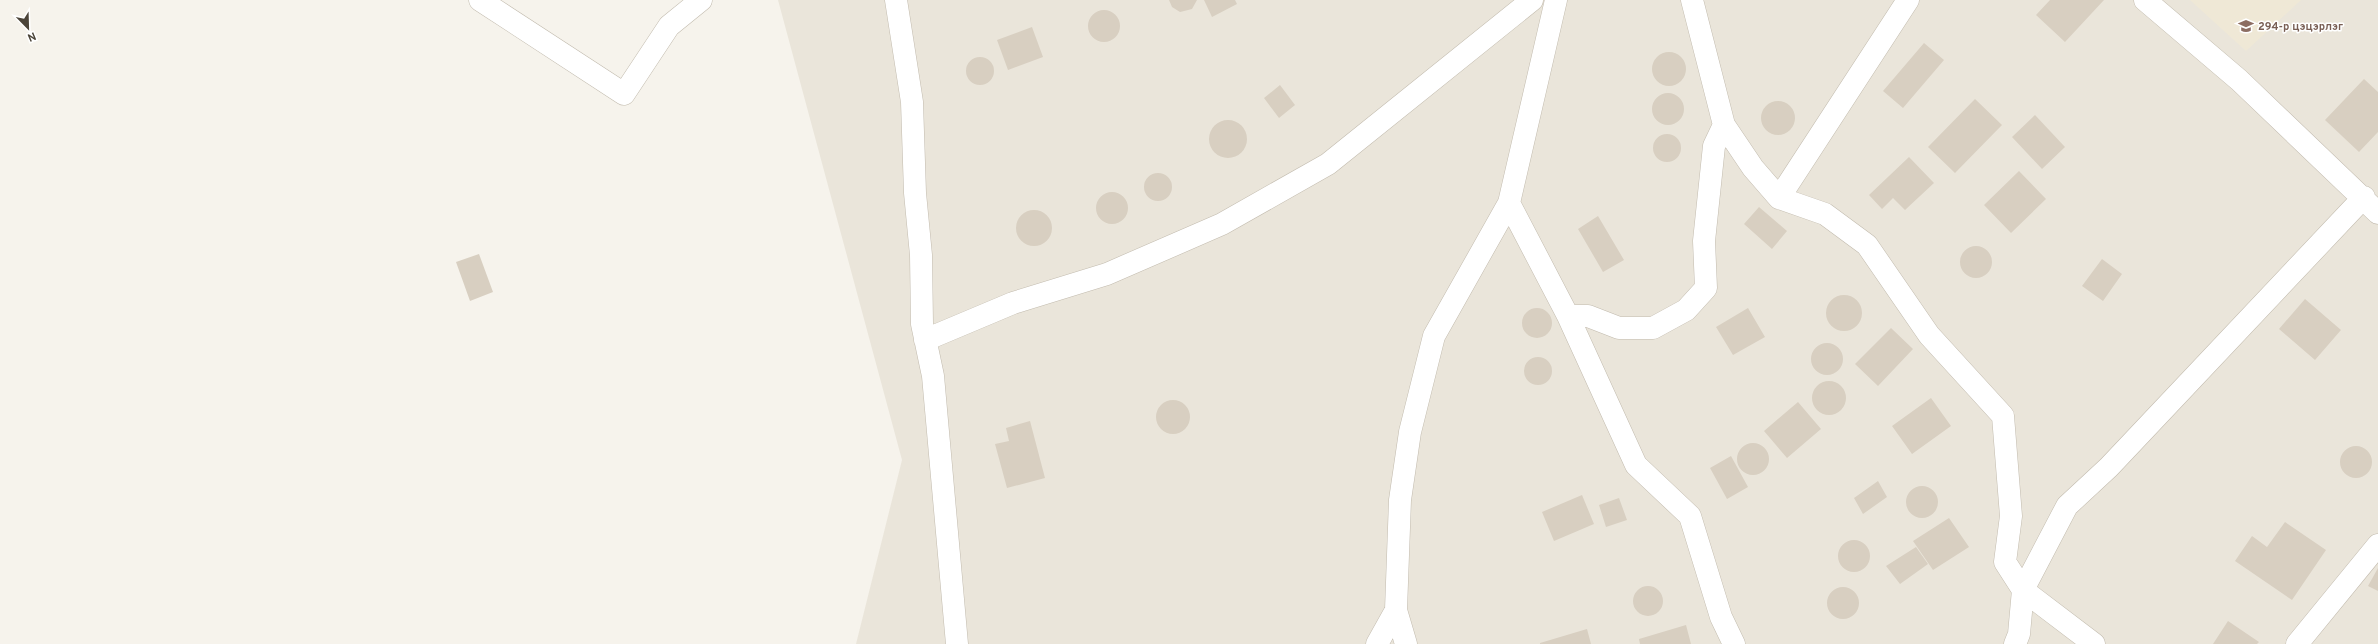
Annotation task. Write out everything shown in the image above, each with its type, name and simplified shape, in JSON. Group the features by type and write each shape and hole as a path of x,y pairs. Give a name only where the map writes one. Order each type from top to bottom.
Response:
{"street":[{"path":"480,0 624,94 669,26 701,0"},
{"path":"896,0 912,102 916,193 921,255 922,324 933,376 957,644"},
{"path":"925,340 1013,303 1114,271 1222,224 1322,168 1532,0"},
{"path":"1406,644 1396,610 1400,500 1410,432 1434,336 1509,203 1556,0"},
{"path":"1692,0 1724,125 1753,168 1779,198 1825,214 1867,245 1929,335 2003,416 2012,516 2005,562 2023,590 2094,644"},
{"path":"1779,198 1908,0"},
{"path":"2015,644 2019,634 2023,590 2067,506 2371,205 2240,80 2145,0"},
{"path":"1568,316 1588,316 1619,328 1653,328 1686,310 1706,288 1704,241 1714,146 1724,125"},
{"path":"1509,203 1568,316 1636,465 1690,516 1721,617 1734,644"},
{"path":"2297,644 2378,545"},
{"path":"1377,644 1396,610"}],"shaded area":[{"path":"778,0 2378,0 2378,644 856,644 902,460"},
{"name":"294-р цэцэрлэг","path":"2190,0 2301,0 2246,51"}],"building":[{"path":"1169,0 1197,0 1192,9 1180,12 1172,7"},
{"path":"1204,0 1235,0 1237,4 1212,17"},
{"path":"2050,0 2104,0 2065,42 2036,15"},
{"path":"1101,10 1107,10 1117,17 1120,26 1119,32 1113,39 1107,42 1101,42 1091,35 1088,29 1088,23 1095,13"},
{"path":"1032,27 1043,57 1008,70 997,40"},
{"path":"1924,43 1944,60 1903,108 1883,91"},
{"path":"1669,52 1681,57 1686,69 1681,81 1669,86 1657,81 1652,69 1657,57"},
{"path":"980,57 990,61 994,71 990,81 980,85 970,81 966,71 970,61"},
{"path":"2364,79 2378,92 2378,132 2359,152 2325,120"},
{"path":"1280,85 1295,105 1279,118 1264,98"},
{"path":"1668,93 1677,96 1681,100 1684,109 1681,118 1677,122 1668,125 1659,122 1655,118 1652,109 1655,100 1659,96"},
{"path":"1975,99 2002,125 1955,173 1928,147"},
{"path":"1775,101 1781,101 1785,102 1792,108 1795,118 1794,125 1788,132 1781,135 1775,135 1771,134 1764,128 1761,121 1761,115 1762,111 1768,104"},
{"path":"2035,115 2065,147 2042,169 2012,137"},
{"path":"1228,120 1241,126 1247,139 1241,152 1228,158 1215,152 1209,139 1215,126"},
{"path":"1667,134 1677,138 1681,148 1677,158 1667,162 1657,158 1653,148 1657,138"},
{"path":"1909,157 1934,183 1905,210 1893,198 1882,209 1869,195"},
{"path":"2019,171 2046,199 2011,233 1984,205"},
{"path":"1158,173 1168,177 1172,187 1168,197 1158,201 1148,197 1144,187 1148,177"},
{"path":"1115,192 1121,194 1126,199 1128,208 1126,217 1121,222 1109,224 1103,222 1098,217 1096,205 1098,199 1103,194"},
{"path":"1759,207 1787,231 1772,249 1744,224"},
{"path":"1034,210 1044,213 1049,218 1052,228 1049,238 1044,243 1034,246 1024,243 1019,238 1016,228 1019,218 1024,213"},
{"path":"1598,216 1624,260 1603,272 1578,229"},
{"path":"1973,246 1979,246 1988,250 1992,262 1988,274 1979,278 1973,278 1964,274 1960,265 1960,259 1964,250"},
{"path":"479,254 493,292 470,301 456,262"},
{"path":"2102,259 2122,274 2103,301 2082,286"},
{"path":"1848,295 1857,300 1861,306 1861,320 1857,326 1848,331 1840,331 1831,326 1827,320 1826,309 1831,300 1837,296"},
{"path":"2305,299 2341,330 2315,360 2279,329"},
{"path":"1537,308 1548,312 1552,323 1548,334 1537,338 1526,334 1522,323 1526,312"},
{"path":"1748,308 1765,337 1733,355 1716,327"},
{"path":"1891,328 1913,349 1878,386 1855,364"},
{"path":"1827,343 1836,346 1840,350 1843,359 1840,368 1836,372 1827,375 1818,372 1814,368 1811,359 1814,350 1818,346"},
{"path":"1538,357 1548,361 1552,371 1548,381 1538,385 1528,381 1524,371 1528,361"},
{"path":"1829,381 1841,386 1846,398 1841,410 1829,415 1817,410 1812,398 1817,386"},
{"path":"1931,398 1951,426 1912,454 1892,426"},
{"path":"1170,400 1176,400 1180,401 1187,407 1190,417 1189,424 1183,431 1176,434 1170,434 1166,433 1159,427 1156,420 1156,414 1157,410 1163,403"},
{"path":"1798,402 1821,429 1787,458 1764,431"},
{"path":"1030,421 1045,478 1007,488 995,444 1009,441 1006,428"},
{"path":"1750,443 1756,443 1765,447 1769,459 1765,471 1756,475 1750,475 1741,471 1737,462 1737,456 1741,447"},
{"path":"2353,446 2359,446 2369,453 2372,462 2371,468 2365,475 2359,478 2353,478 2343,471 2340,465 2340,459 2347,449"},
{"path":"1731,456 1748,487 1727,499 1710,468"},
{"path":"1878,481 1887,497 1863,514 1854,498"},
{"path":"1919,486 1925,486 1935,493 1938,502 1937,508 1931,515 1925,518 1919,518 1909,511 1906,505 1906,499 1913,489"},
{"path":"1582,495 1594,524 1554,541 1542,512"},
{"path":"1619,498 1627,520 1606,527 1599,505"},
{"path":"1949,518 1969,547 1933,570 1913,541"},
{"path":"2285,522 2326,550 2292,600 2235,561 2252,536 2267,547"},
{"path":"1851,540 1857,540 1867,547 1870,556 1869,562 1863,569 1857,572 1851,572 1841,565 1838,559 1838,553 1845,543"},
{"path":"1916,547 1928,564 1900,584 1886,566"},
{"path":"2378,568 2378,591 2368,586"},
{"path":"1648,586 1659,590 1663,601 1659,612 1648,616 1637,612 1633,601 1637,590"},
{"path":"1840,587 1846,587 1856,594 1859,603 1858,609 1852,616 1846,619 1840,619 1830,612 1827,606 1827,600 1834,590"},
{"path":"2228,621 2259,642 2257,644 2213,644"},
{"path":"1686,625 1691,644 1640,644 1639,639"},
{"path":"1587,629 1591,644 1540,644 1540,643"}],"place":[{"name":"294-р цэцэрлэг","path":"2246,26"}]}
